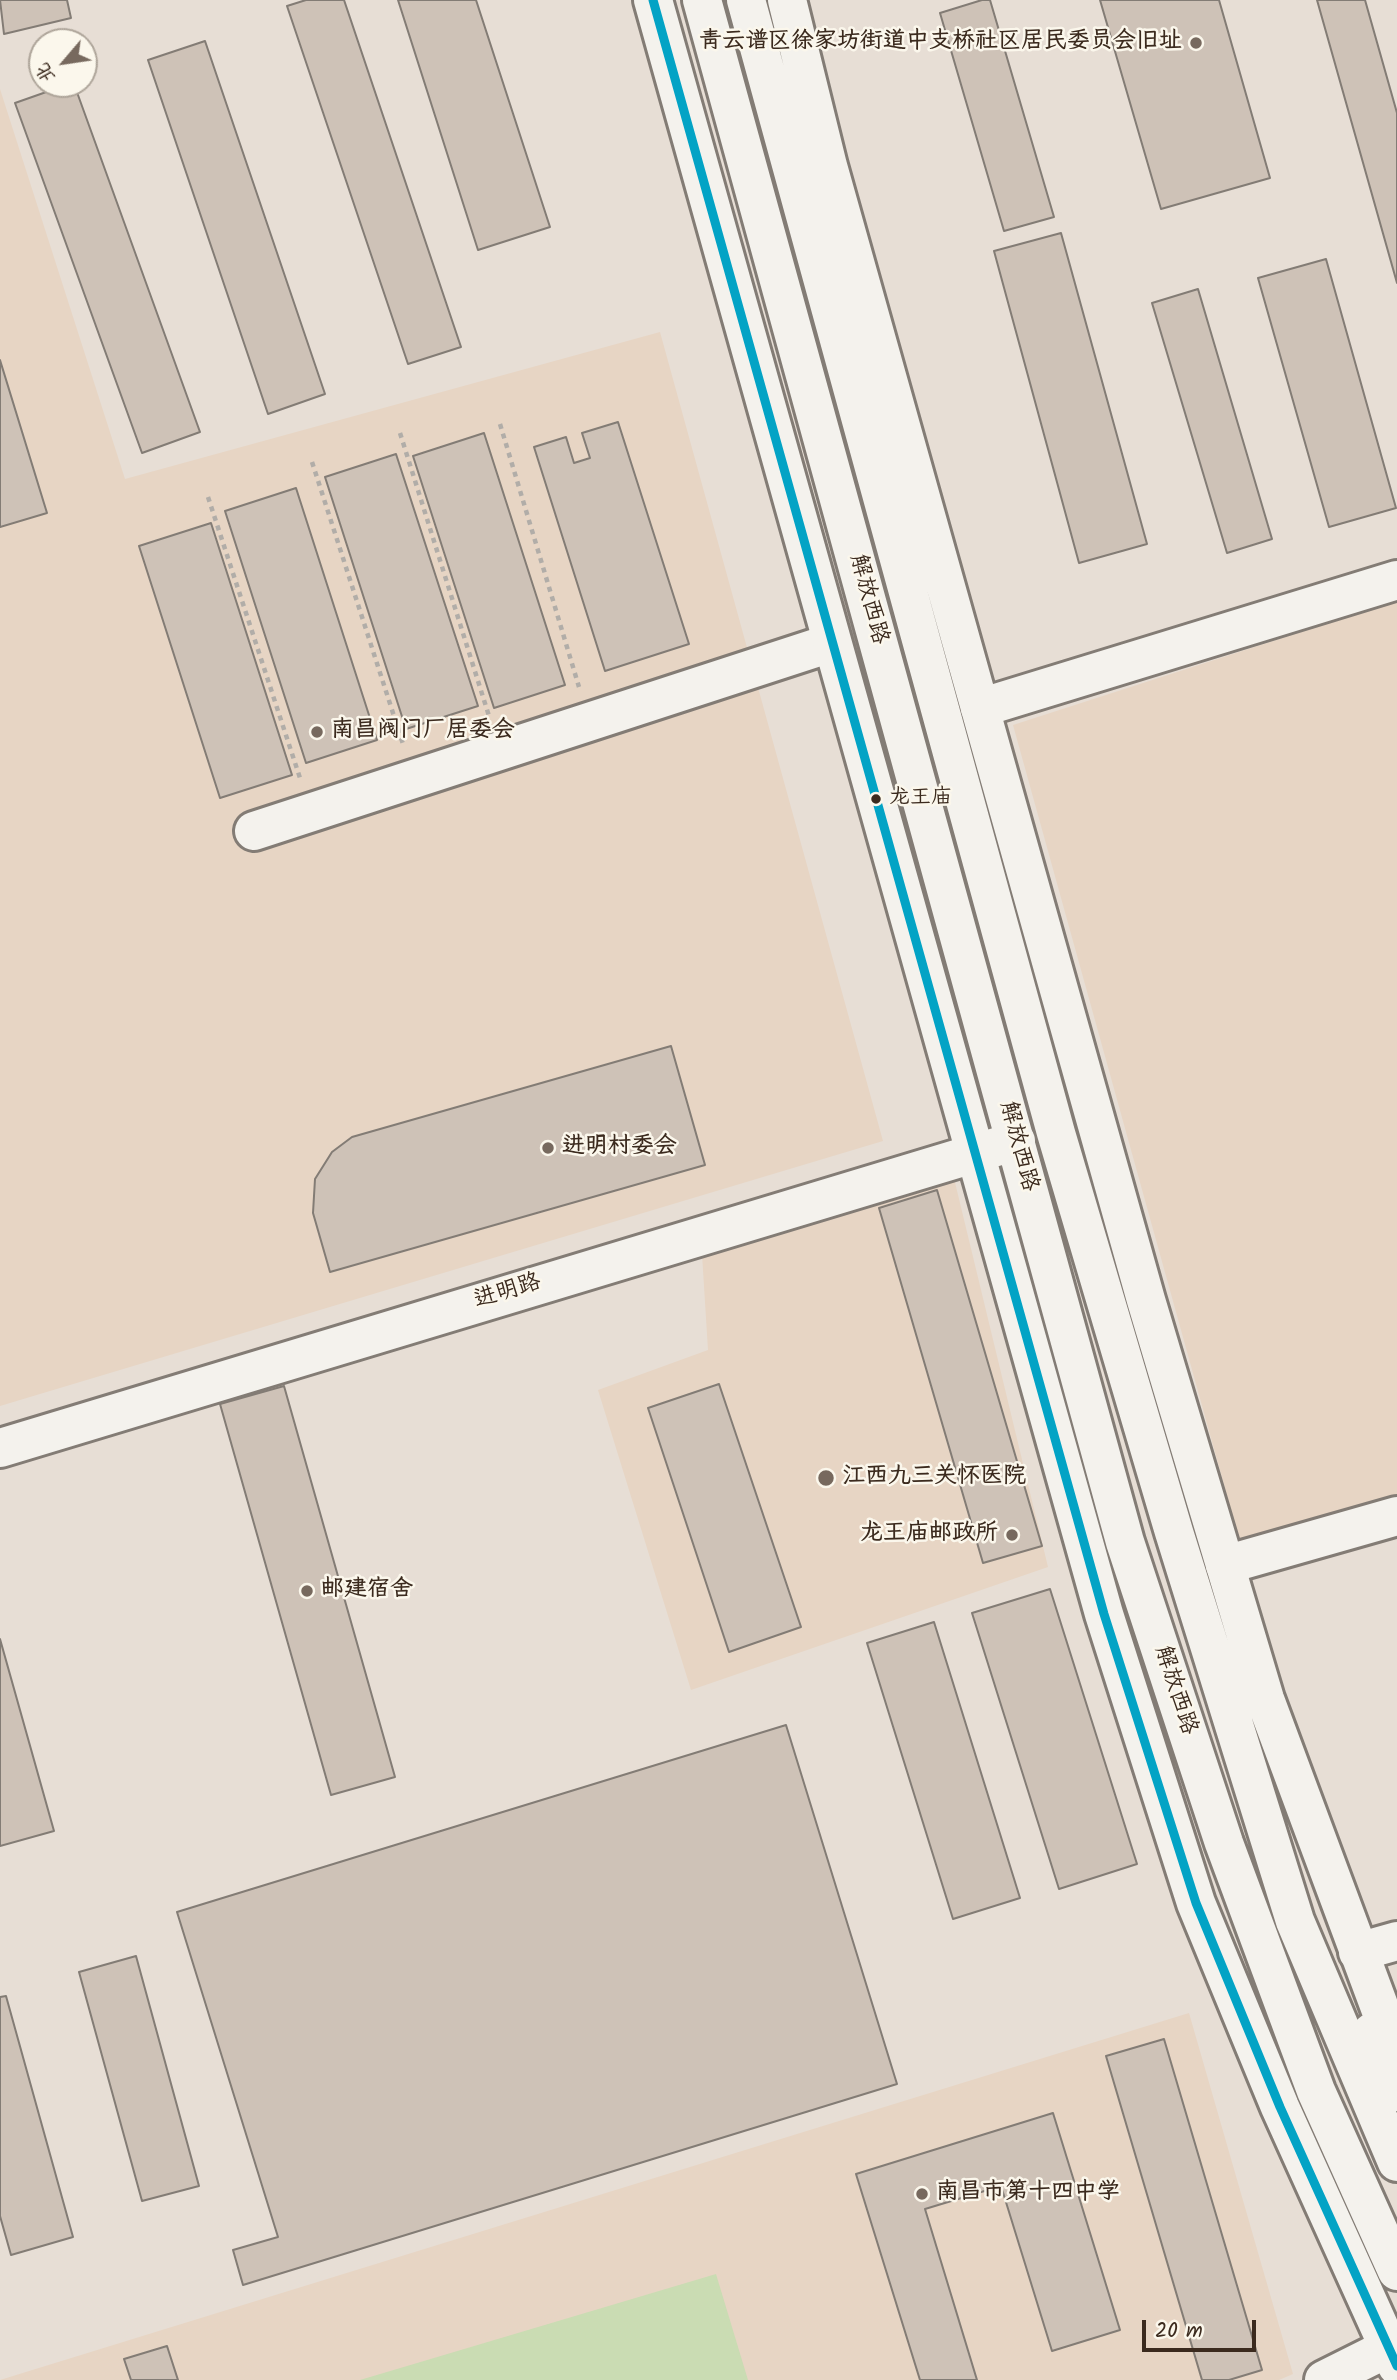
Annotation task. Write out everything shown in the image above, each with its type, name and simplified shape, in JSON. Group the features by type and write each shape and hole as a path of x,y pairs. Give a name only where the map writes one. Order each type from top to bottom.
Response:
{"main road":[{"path":"653,0 972,1152 1104,1614 1196,1903 1280,2107 1393,2357 1324,2380"},
{"name":"解放西路","path":"702,0 1125,1542 1219,1830 1316,2091 1397,2272"},
{"name":"解放西路","path":"746,0 1053,1120 1174,1532 1295,1920 1397,2162"},
{"path":"787,0 828,166 1142,1286 1265,1699 1397,2054"},
{"path":"980,708 1397,580"},
{"path":"254,831 831,643"},
{"name":"进明路","path":"0,1448 972,1152 1016,1141"},
{"path":"1225,1565 1397,1516"},
{"path":"1174,1532 1327,1924 1397,2092"},
{"path":"1358,1952 1397,1941"}],"path":[{"path":"499,424 590,721"},
{"path":"400,433 500,751"},
{"path":"312,462 414,778"},
{"path":"208,498 311,812"}],"shaded area":[{"path":"0,89 125,479 660,332 883,1141 0,1406"},
{"path":"1397,601 1397,1500 1241,1546 1013,725"},
{"name":"江西九三关怀医院","path":"952,1170 1048,1567 691,1690 598,1390 708,1350 702,1254"},
{"name":"南昌市第十四中学","path":"1189,2013 1293,2374 1279,2380 0,2380"}],"green space":[{"path":"716,2274 748,2380 360,2380"}],"building":[{"path":"0,0 67,0 71,18 4,34"},
{"path":"306,0 344,0 461,347 408,364 287,6"},
{"path":"398,0 476,0 550,227 478,250"},
{"path":"990,0 1054,217 1004,231 940,13"},
{"path":"1100,0 1219,0 1270,178 1161,209"},
{"path":"1317,0 1365,0 1397,113 1397,283"},
{"path":"205,41 325,394 268,414 148,60"},
{"path":"29,98 79,98 200,432 142,453 15,103"},
{"path":"1061,233 1147,544 1079,563 994,251"},
{"path":"1326,259 1396,508 1329,527 1258,278"},
{"path":"1198,289 1272,539 1227,553 1152,303"},
{"path":"0,360 47,513 0,527"},
{"path":"618,422 689,644 605,671 534,447 566,437 574,463 590,458 582,433"},
{"path":"484,433 565,685 494,708 413,456"},
{"path":"396,454 478,706 406,729 325,477"},
{"path":"296,488 377,740 306,763 225,511"},
{"path":"211,523 292,775 220,798 139,546"},
{"path":"671,1046 705,1165 330,1272 313,1213 315,1179 332,1152 352,1137"},
{"path":"937,1190 1042,1546 983,1563 879,1208"},
{"path":"719,1384 801,1627 729,1652 648,1408"},
{"name":"邮建宿舍","path":"284,1386 395,1777 331,1795 220,1404"},
{"path":"1050,1589 1137,1864 1059,1889 972,1613"},
{"path":"934,1622 1020,1898 953,1919 867,1643"},
{"path":"0,1639 54,1831 0,1846"},
{"path":"786,1725 897,2084 243,2285 233,2250 278,2237 177,1912"},
{"path":"136,1956 199,2186 142,2201 79,1972"},
{"path":"6,1996 73,2237 11,2255 0,2216 0,1997"},
{"path":"1164,2039 1262,2370 1229,2380 1202,2380 1106,2056"},
{"path":"1053,2113 1120,2330 1052,2351 1001,2186 925,2209 977,2380 920,2380 856,2174"},
{"path":"167,2346 178,2380 131,2380 124,2359"}],"transit line":[{"path":"653,0 1104,1614 1196,1903 1280,2107 1397,2366"}],"place":[{"name":"青云谱区徐家坊街道中支桥社区居民委员会旧址","path":"1196,43"},
{"name":"南昌阀门厂居委会","path":"317,732"},
{"name":"龙王庙","path":"876,799"},
{"name":"进明村委会","path":"548,1148"},
{"name":"江西九三关怀医院","path":"826,1478"},
{"name":"龙王庙邮政所","path":"1012,1535"},
{"name":"邮建宿舍","path":"307,1591"},
{"name":"南昌市第十四中学","path":"922,2194"}]}
